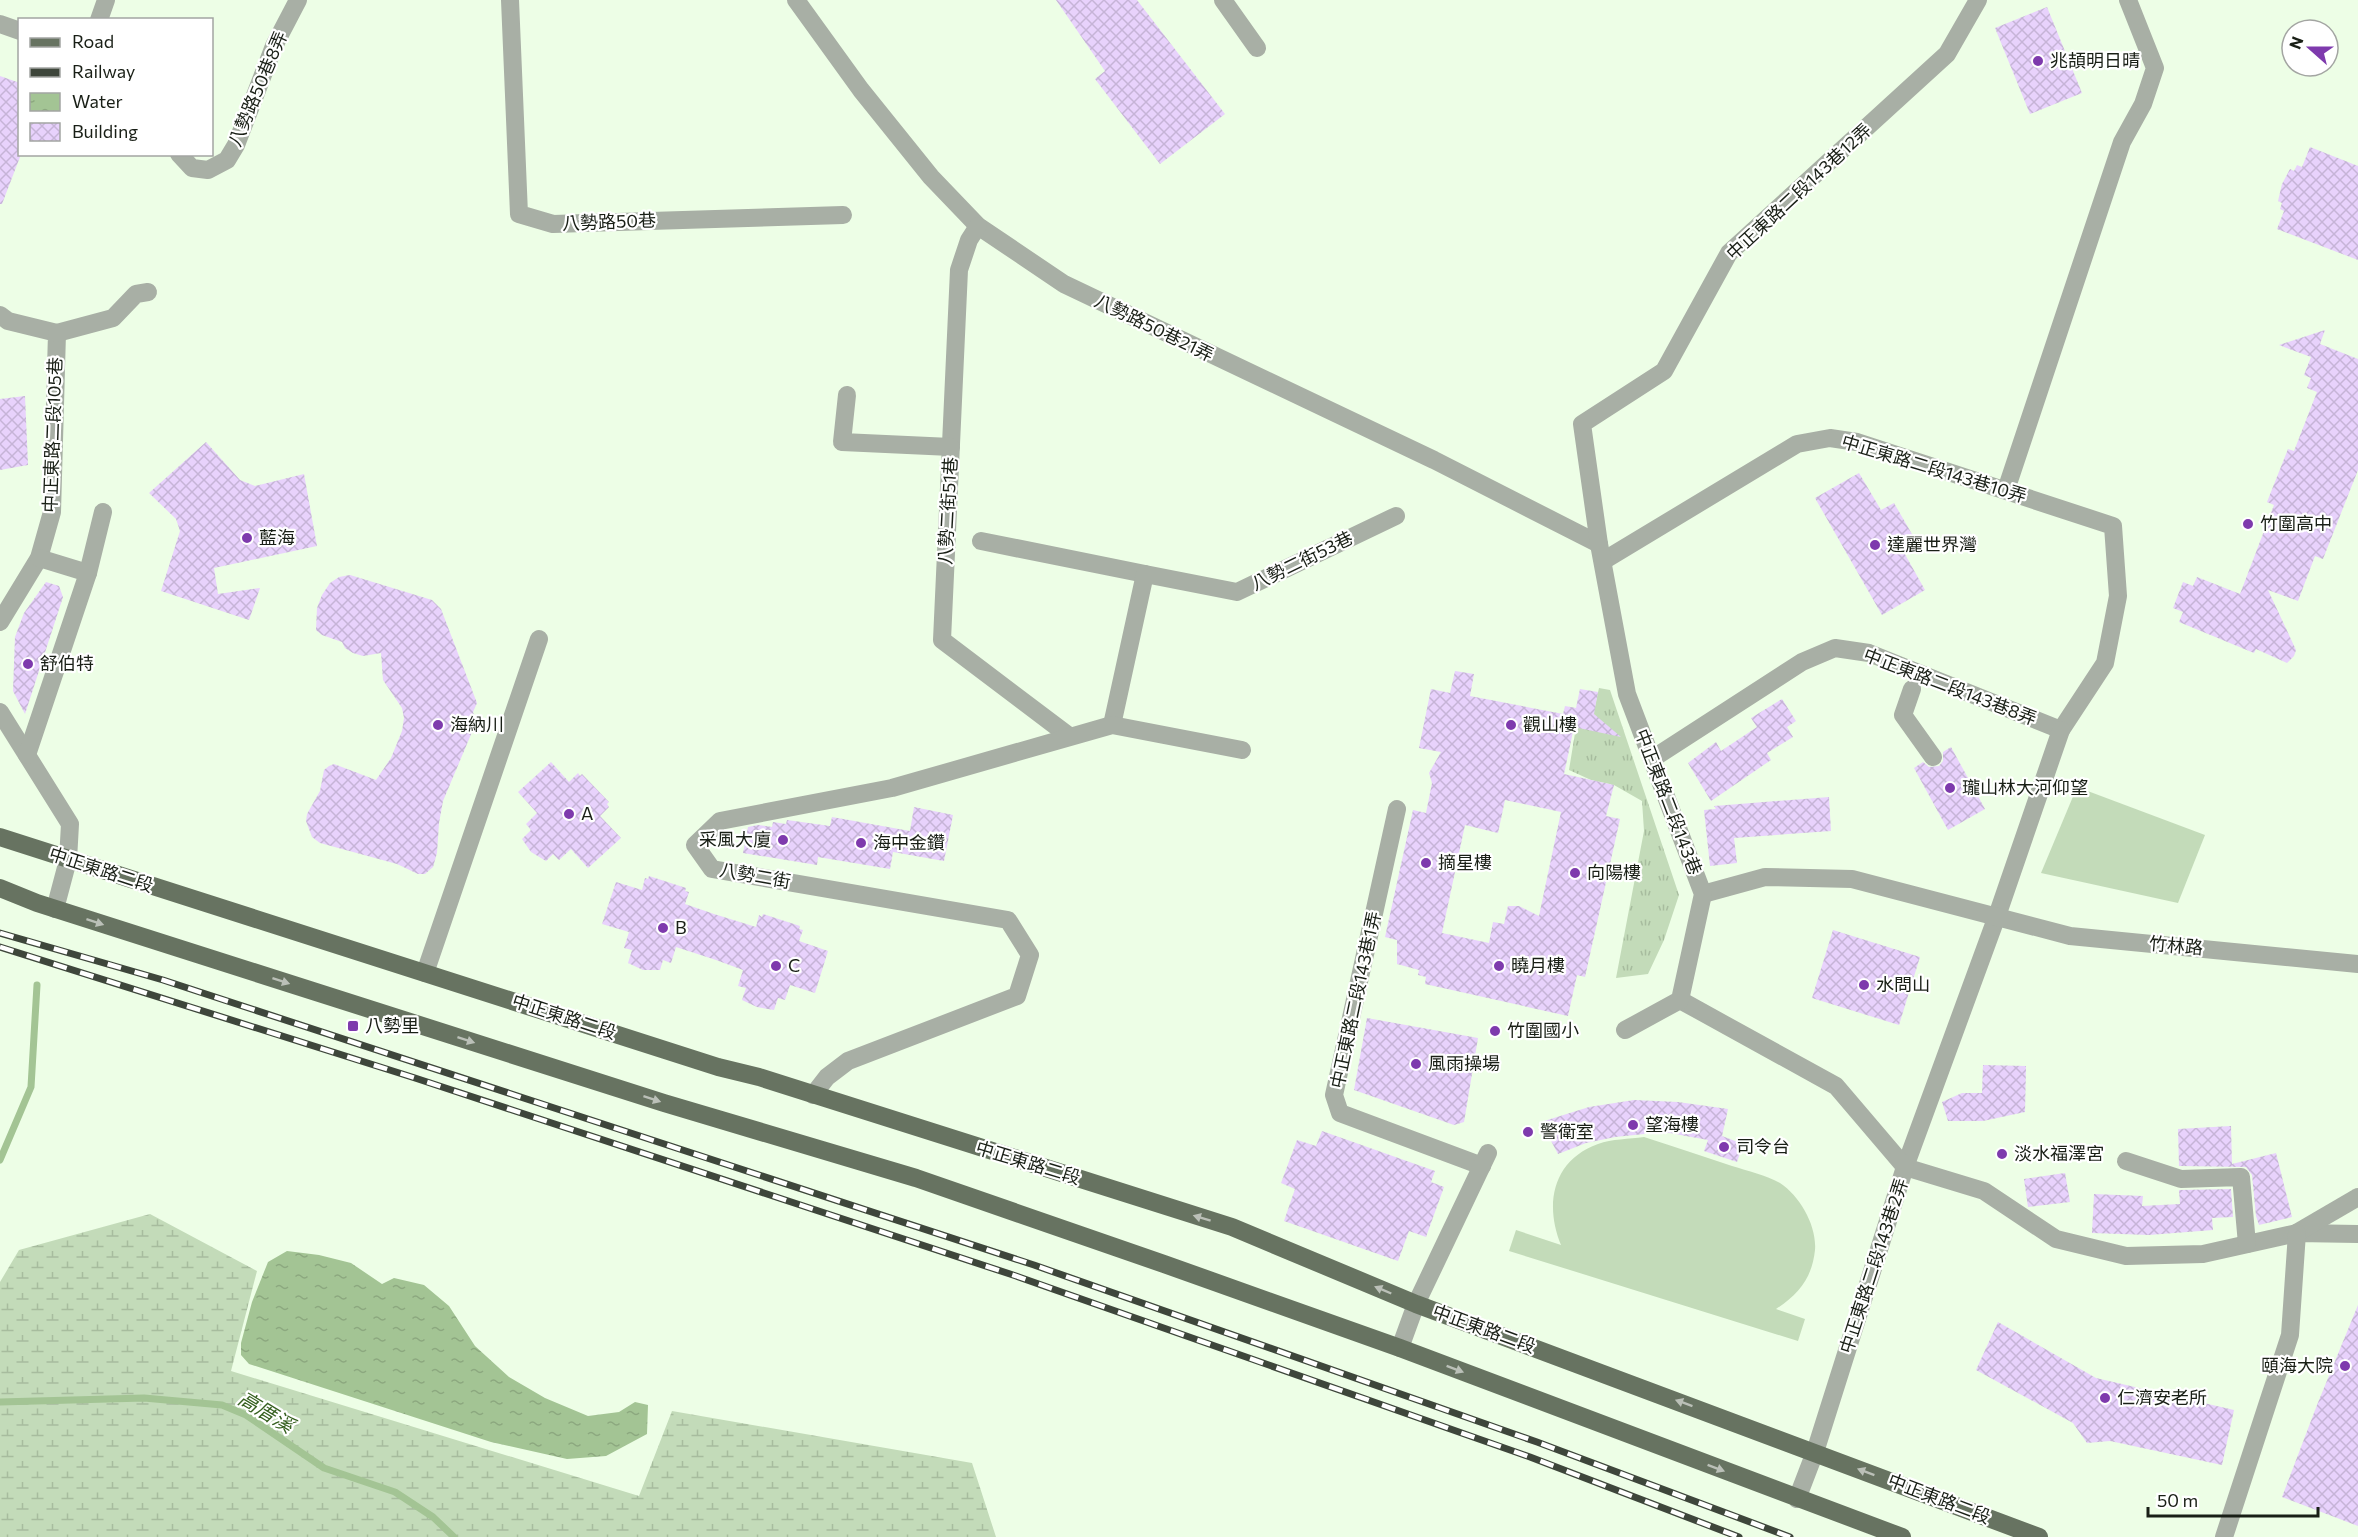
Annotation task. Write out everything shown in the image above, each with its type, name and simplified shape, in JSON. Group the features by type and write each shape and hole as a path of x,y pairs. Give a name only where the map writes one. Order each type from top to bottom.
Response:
{"main road":[{"name":"中正東路二段","path":"0,837 1232,1227 1416,1304 2039,1537"},
{"path":"0,888 55,909 664,1103 916,1178 1400,1348 1902,1537"}],"street":[{"path":"100,18 105,0"},
{"name":"八勢路50巷8弄","path":"181,156 192,168 208,170 227,160 236,145 274,46 298,0"},
{"name":"八勢路50巷","path":"510,0 519,214 553,224 843,215"},
{"name":"八勢路50巷21弄","path":"796,0 882,117 931,177 978,226 1064,284 1434,460 1601,552"},
{"path":"1223,0 1257,48"},
{"name":"中正東路二段143巷12弄","path":"1601,552 1582,424 1664,371 1729,253 1947,54 1978,0"},
{"path":"2006,490 2122,142 2143,104 2155,68 2127,0"},
{"path":"0,24 18,30"},
{"name":"八勢二街51巷","path":"978,226 969,240 959,270 942,640 1069,736"},
{"path":"57,333 113,318 136,294 148,292"},
{"name":"中正東路二段105巷","path":"0,315 8,321 57,333 52,512 39,558 0,621"},
{"path":"846,395 842,442 951,447"},
{"name":"中正東路二段143巷10弄","path":"1601,552 1797,444 1830,438 1857,442 2114,526"},
{"path":"27,755 88,573 104,512"},
{"name":"八勢二街53巷","path":"981,542 1237,592 1396,516"},
{"name":"中正東路二段143巷8弄","path":"1652,759 1802,662 1835,648 1869,653 2061,730 2105,663 2118,596 2114,526"},
{"name":"中正東路二段143巷","path":"1601,552 1627,694 1703,894 1680,1000"},
{"path":"39,558 88,573"},
{"path":"1112,726 1145,574"},
{"path":"425,973 540,639"},
{"path":"1912,688 1903,715 1933,757"},
{"path":"0,712 70,824 68,860 55,909"},
{"name":"八勢二街","path":"813,1095 827,1077 848,1061 1017,996 1030,955 1008,920 712,869 694,845 720,821 892,788 1069,736 1112,726 1242,750"},
{"path":"2061,730 1997,916 1905,1167 1984,1191 2056,1239 2126,1256 2203,1254 2297,1233 2358,1234"},
{"name":"中正東路二段143巷1弄","path":"1397,809 1334,1095 1340,1113 1485,1159 1416,1304"},
{"name":"竹林路","path":"1703,894 1765,877 1852,879 2070,936 2358,964"},
{"path":"1625,1030 1680,1000"},
{"name":"中正東路二段143巷2弄","path":"1680,1000 1836,1086 1905,1167 1815,1452 1797,1499"},
{"path":"2126,1161 2181,1179 2241,1177 2247,1244"},
{"path":"2297,1233 2358,1197"},
{"path":"2224,1537 2290,1335 2297,1233"},
{"path":"1400,1348 1416,1304"}],"green space":[{"path":"1599,688 1610,690 1679,895 1664,940 1648,974 1616,978 1644,831 1642,801 1614,785 1591,780 1569,770 1576,727 1593,715"},
{"path":"2077,787 2205,835 2178,903 2041,873"},
{"path":"1644,1137 1769,1178 1780,1183 1794,1196 1806,1212 1810,1222 1815,1250 1811,1269 1803,1284 1776,1309 1805,1319 1798,1341 1509,1251 1516,1230 1561,1245 1553,1214 1553,1199 1562,1172 1583,1151 1598,1144"},
{"path":"150,1214 257,1271 231,1371 639,1496 672,1411 972,1463 996,1537 0,1537 0,1282 19,1250"}],"water":[{"path":"287,1251 319,1255 351,1263 382,1284 394,1278 424,1285 449,1306 475,1346 509,1377 545,1398 588,1416 619,1412 635,1402 648,1405 647,1434 606,1456 567,1459 491,1442 249,1364 241,1355 241,1343 252,1302 268,1262"}],"building":[{"path":"1056,0 1137,0 1225,114 1160,164 1095,79 1105,71"},
{"name":"兆頡明日晴","path":"2047,7 2082,93 2030,114 1995,28"},
{"path":"0,76 18,82 18,156 20,157 2,204 0,204"},
{"path":"2310,147 2358,166 2358,260 2277,229 2284,211 2280,209 2282,203 2278,201 2282,184 2290,169 2294,171 2297,165 2302,167"},
{"path":"2325,330 2320,344 2358,359 2358,470 2323,559 2315,556 2298,601 2268,590 2296,650 2287,663 2256,649 2254,653 2179,622 2183,612 2173,608 2183,582 2193,586 2197,577 2240,594 2274,505 2267,502 2288,449 2294,451 2317,392 2307,388 2311,378 2304,375 2311,357 2279,345"},
{"path":"25,396 28,465 0,470 0,399"},
{"name":"藍海","path":"206,442 240,480 255,486 304,474 317,546 214,568 218,594 260,588 249,620 161,591 180,531 176,519 149,493"},
{"name":"達麗世界灣","path":"1859,473 1881,510 1894,503 1916,541 1902,549 1925,590 1882,615 1815,498"},
{"name":"海納川","path":"350,575 432,600 441,609 477,703 473,712 475,718 472,732 443,801 437,853 433,867 425,874 418,874 397,864 320,843 312,837 306,821 307,814 320,791 324,770 334,764 376,780 391,758 402,731 404,718 402,708 383,680 381,653 363,656 353,653 345,648 342,642 322,635 316,630 317,608 322,595 330,583 339,577"},
{"name":"舒伯特","path":"46,582 59,586 63,597 25,714 13,691 15,637 24,613"},
{"path":"1455,671 1474,674 1470,696 1563,714 1565,706 1576,708 1580,689 1598,692 1594,714 1621,737 1574,727 1564,774 1614,785 1606,816 1620,819 1585,977 1577,975 1568,1016 1425,984 1426,977 1418,975 1419,970 1397,964 1397,940 1385,937 1413,810 1426,813 1432,783 1429,773 1441,752 1419,748 1431,689 1450,693","holes":["1505,800 1561,812 1539,916 1519,906 1508,906 1504,924 1493,922 1489,943 1442,933 1465,825 1498,833"]},
{"path":"1782,699 1796,721 1787,727 1793,737 1767,753 1771,760 1711,801 1688,763 1716,742 1721,751 1757,727 1751,718"},
{"name":"瓏山林大河仰望","path":"1951,747 1985,809 1948,830 1914,768 1923,762 1929,767 1939,766 1943,761 1943,752"},
{"name":"A","path":"551,762 569,782 578,773 580,776 582,774 609,802 607,804 609,807 600,816 621,838 588,868 571,849 559,860 553,854 546,861 531,852 522,839 531,830 526,824 537,813 518,792"},
{"path":"1829,797 1831,831 1734,838 1737,863 1710,866 1704,810 1716,809 1714,806"},
{"path":"914,807 953,815 944,861 893,852 890,869 818,857 817,865 743,853 748,827 758,825 772,827 773,822 786,824 787,820 830,826 832,817 910,831"},
{"path":"649,876 686,888 685,891 689,892 685,904 714,914 756,927 759,915 762,917 763,914 800,926 799,929 803,930 799,941 828,951 815,993 790,985 785,1000 778,998 774,1010 757,1007 742,1000 746,988 738,986 743,970 676,947 671,963 663,960 660,970 643,970 628,963 632,950 624,948 629,932 602,924 616,882 642,890 645,878 648,879"},
{"name":"水問山","path":"1833,930 1920,957 1899,1025 1812,998"},
{"name":"風雨操場","path":"1367,1018 1478,1038 1464,1122 1454,1125 1354,1090"},
{"path":"1983,1065 2026,1066 2025,1112 1983,1121 1948,1121 1942,1102 1962,1093 1982,1093"},
{"name":"望海樓","path":"1634,1100 1678,1102 1728,1109 1722,1136 1743,1144 1737,1162 1704,1151 1708,1140 1664,1132 1615,1137 1586,1143 1558,1154 1541,1122 1589,1107"},
{"path":"2231,1126 2232,1164 2276,1153 2292,1217 2259,1225 2252,1175 2246,1167 2179,1166 2178,1129"},
{"path":"1322,1131 1435,1171 1431,1182 1444,1187 1426,1237 1409,1231 1398,1261 1284,1221 1295,1189 1281,1183 1297,1140 1316,1146"},
{"path":"2065,1173 2070,1202 2028,1207 2024,1179"},
{"path":"2231,1189 2233,1217 2212,1218 2213,1230 2149,1235 2092,1233 2094,1194 2143,1196 2142,1206 2180,1204 2179,1190"},
{"path":"2358,1305 2358,1526 2282,1497"},
{"name":"仁濟安老所","path":"1998,1322 2096,1378 2234,1410 2222,1465 2110,1441 2087,1443 2073,1423 1976,1370"}],"waterway":[{"name":"高厝溪","path":"0,1160 31,1087 37,985"},
{"name":"高厝溪","path":"0,1402 144,1398 222,1405 246,1415 324,1468 395,1492 433,1517 454,1537"}],"railway":[{"path":"0,933 163,980 1034,1265 1537,1442 1790,1537"},
{"path":"0,947 415,1078 1016,1276 1530,1457 1739,1537"}],"place":[{"name":"兆頡明日晴","path":"2038,61"},
{"name":"竹圍高中","path":"2248,524"},
{"name":"藍海","path":"247,538"},
{"name":"達麗世界灣","path":"1875,545"},
{"name":"舒伯特","path":"28,664"},
{"name":"海納川","path":"438,725"},
{"name":"觀山樓","path":"1511,725"},
{"name":"瓏山林大河仰望","path":"1950,788"},
{"name":"A","path":"569,814"},
{"name":"采風大廈","path":"783,840"},
{"name":"海中金鑽","path":"861,843"},
{"name":"摘星樓","path":"1426,863"},
{"name":"向陽樓","path":"1575,873"},
{"name":"B","path":"663,928"},
{"name":"C","path":"776,966"},
{"name":"曉月樓","path":"1499,966"},
{"name":"水問山","path":"1864,985"},
{"name":"八勢里","path":"353,1026"},
{"name":"竹圍國小","path":"1495,1031"},
{"name":"風雨操場","path":"1416,1064"},
{"name":"望海樓","path":"1633,1125"},
{"name":"警衛室","path":"1528,1132"},
{"name":"司令台","path":"1724,1147"},
{"name":"淡水福澤宮","path":"2002,1154"},
{"name":"頤海大院","path":"2345,1366"},
{"name":"仁濟安老所","path":"2105,1398"}]}
